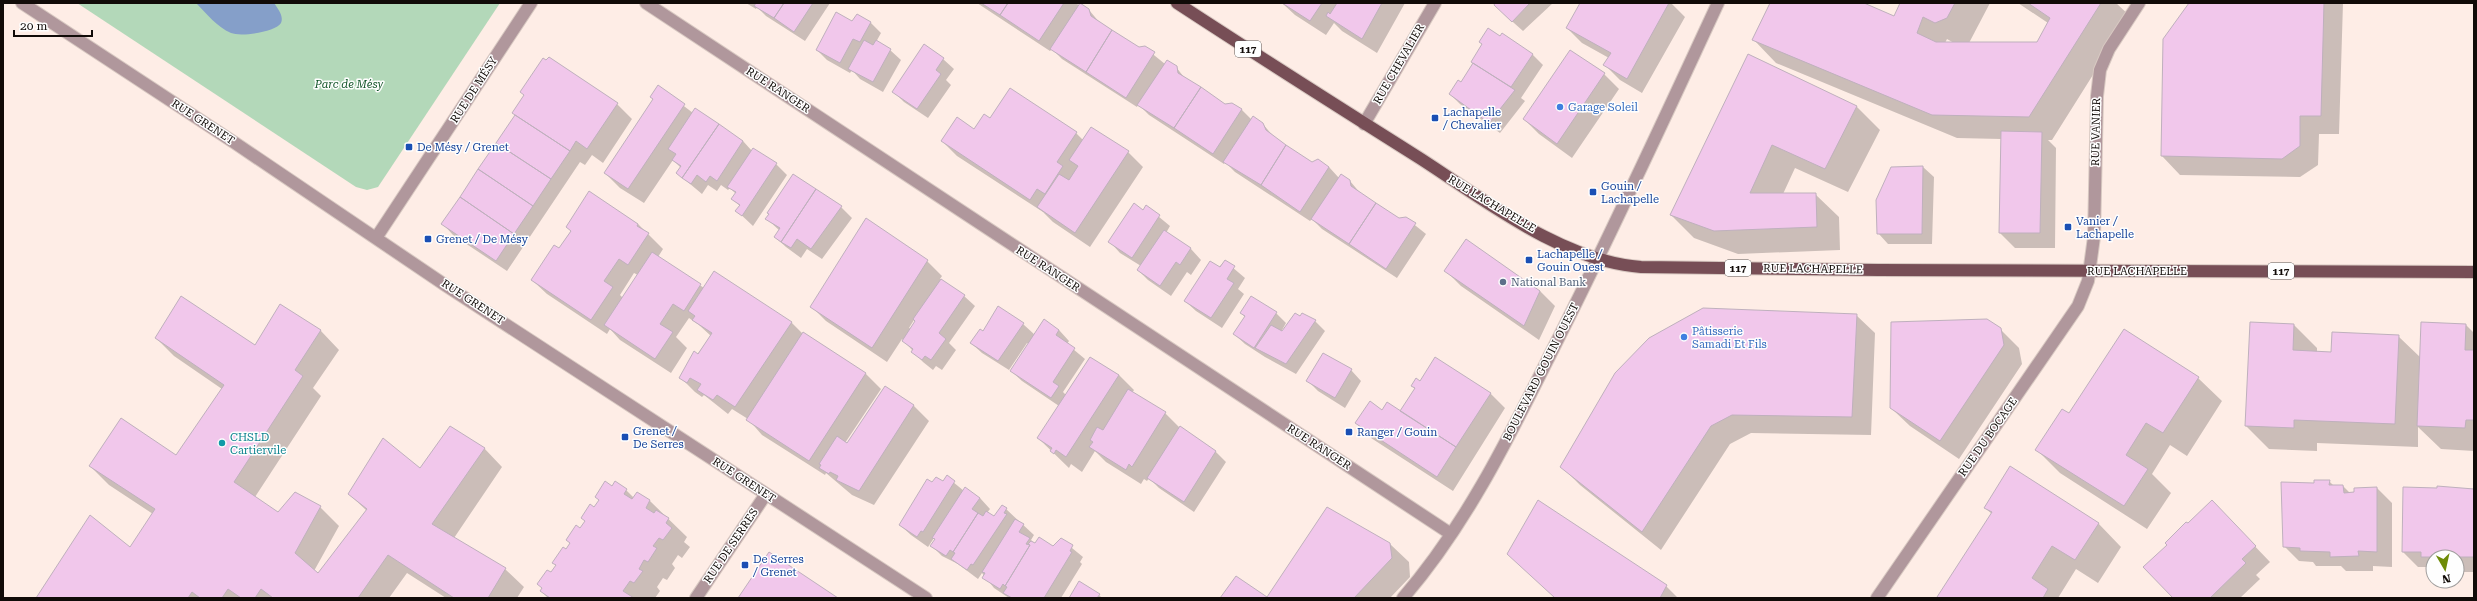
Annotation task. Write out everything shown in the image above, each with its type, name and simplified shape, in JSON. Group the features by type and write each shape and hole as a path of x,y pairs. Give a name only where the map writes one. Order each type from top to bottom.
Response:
{"main road":[{"name":"RUE LACHAPELLE","path":"1177,3 1506,214 1553,239 1598,259 1641,267 2089,271 2474,272"}],"street":[{"name":"RUE GRENET","path":"22,3 376,238 926,598"},
{"name":"RUE DE MÉSY","path":"376,238 531,3"},
{"name":"RUE RANGER","path":"646,3 1450,534"},
{"name":"RUE CHEVALIER","path":"1364,124 1435,3"},
{"name":"BOULEVARD GOUIN OUEST","path":"1403,598 1450,534 1510,432 1598,259 1718,3"},
{"name":"RUE VANIER","path":"2089,271 2094,237 2097,96 2099,77 2109,49 2139,3"},
{"name":"RUE DU BOCAGE","path":"1877,598 2078,306 2088,281 2089,271"},
{"name":"RUE DE SERRES","path":"696,598 766,494"}],"green space":[{"name":"Parc de Mésy","path":"77,3 500,3 378,187 367,190 356,187"}],"water":[{"path":"196,3 274,3 282,20 278,26 266,31 250,34 236,34 231,33 221,27"}],"building":[{"path":"756,3 784,3 774,18 754,6"},
{"path":"784,3 813,3 794,32 774,18"},
{"path":"981,3 1008,3 1000,15"},
{"path":"1008,3 1064,3 1039,41 1000,15"},
{"path":"1080,3 1089,9 1091,16 1112,30 1086,72 1050,49"},
{"path":"1282,3 1322,3 1310,21"},
{"path":"1337,3 1382,3 1362,39 1326,16 1328,12 1330,14"},
{"path":"1495,3 1530,3 1512,22 1494,5"},
{"path":"1580,3 1669,3 1627,79 1603,65 1611,53 1566,28"},
{"path":"1770,3 1864,3 1894,16 1900,3 1955,3 1947,18 1935,23 1923,17 1917,33 1936,42 2037,42 2050,18 2028,3 2101,3 2029,117 1932,115 1752,40"},
{"path":"2189,3 2324,3 2321,116 2300,116 2300,146 2282,159 2161,156 2163,39"},
{"path":"836,12 852,21 857,14 871,22 860,42 853,39 840,63 816,50"},
{"path":"1488,28 1500,36 1502,33 1533,54 1511,87 1471,62 1482,44 1479,42"},
{"path":"1112,30 1139,47 1145,46 1155,52 1126,98 1086,72"},
{"path":"864,40 873,45 876,40 891,49 873,82 848,69"},
{"path":"924,44 944,58 936,70 941,74 917,109 892,92"},
{"path":"1570,50 1605,73 1557,144 1523,119"},
{"path":"1748,54 1857,106 1825,169 1772,145 1750,193 1816,193 1817,227 1714,231 1670,215"},
{"path":"549,57 618,103 587,149 576,141 570,151 512,113 524,95 520,92 543,58 546,60"},
{"path":"1167,60 1177,66 1178,73 1201,87 1174,128 1137,105"},
{"path":"1473,63 1515,90 1489,123 1449,94 1458,80 1461,82"},
{"path":"658,85 685,104 628,189 604,173 653,99 650,97"},
{"path":"1201,87 1225,104 1232,103 1242,109 1213,154 1174,128"},
{"path":"1010,88 1077,132 1057,162 1063,166 1045,194 1037,189 1030,200 941,141 957,117 974,129 984,114 990,118"},
{"path":"695,108 719,124 682,178 676,173 681,166 672,160 676,154 668,149"},
{"path":"515,115 570,151 551,179 496,143"},
{"path":"1253,116 1263,123 1266,130 1286,145 1261,185 1223,162"},
{"path":"719,124 743,141 717,181 710,176 706,182 697,175 691,184 682,178"},
{"path":"1091,127 1129,151 1075,233 1037,207 1059,174 1069,180 1078,166 1069,160"},
{"path":"2001,131 2042,132 2040,233 1999,233"},
{"path":"496,143 551,179 533,206 478,169"},
{"path":"1286,145 1312,162 1318,159 1329,167 1300,212 1261,185"},
{"path":"753,148 777,163 742,216 735,211 740,205 731,199 736,192 727,187"},
{"path":"1923,166 1922,234 1877,234 1876,200 1891,167"},
{"path":"478,169 533,206 514,234 460,197"},
{"path":"793,174 816,189 781,242 774,237 780,228 765,219 769,214 767,213"},
{"path":"1341,174 1350,180 1351,186 1376,203 1349,244 1311,219"},
{"path":"816,189 842,206 811,249 797,239 791,248 781,242"},
{"path":"589,191 649,233 628,265 619,259 604,281 613,287 591,320 531,280 554,245 559,248 571,231 566,227"},
{"path":"460,197 514,234 496,261 441,224"},
{"path":"1134,203 1143,210 1146,205 1160,215 1132,258 1108,242"},
{"path":"1376,203 1399,218 1406,217 1416,223 1386,269 1349,244"},
{"path":"866,218 928,260 872,348 810,307"},
{"path":"1164,230 1191,248 1180,265 1176,262 1160,286 1137,270"},
{"path":"1466,239 1540,291 1524,326 1444,271"},
{"path":"652,252 701,284 684,311 673,304 660,324 673,332 655,359 604,325"},
{"path":"1225,260 1235,266 1227,279 1234,283 1211,318 1184,301 1210,261 1220,267"},
{"path":"714,271 792,322 735,407 717,395 713,400 697,390 701,384 690,378 687,383 679,378 694,351 698,354 712,333 692,320 695,316 688,311"},
{"path":"941,279 965,295 939,333 946,339 931,360 925,356 922,360 911,352 913,349 902,341 915,321 913,319"},
{"name":"CHSLD Cartiervile","path":"181,296 255,345 280,304 321,330 295,370 303,376 234,482 278,512 295,492 321,506 295,553 318,573 367,509 348,494 383,438 420,468 450,426 485,448 432,524 506,568 488,598 454,598 388,555 358,598 273,598 261,589 255,598 241,598 228,589 222,598 200,598 192,592 188,598 36,598 90,515 130,547 155,509 89,466 121,418 176,455 224,385 155,338"},
{"path":"1251,296 1277,312 1254,348 1233,334 1245,316 1240,313"},
{"path":"998,306 1024,323 998,361 970,343 980,329 983,331"},
{"path":"1703,308 1857,314 1852,417 1732,415 1711,426 1642,532 1560,467 1615,373 1649,338"},
{"path":"1295,313 1300,316 1302,313 1316,320 1286,364 1255,348 1271,325 1282,331"},
{"path":"1044,319 1059,330 1056,335 1075,348 1053,382 1059,386 1051,398 1010,371"},
{"path":"1987,319 2001,328 2004,345 1940,441 1890,408 1891,322"},
{"path":"2250,322 2294,324 2293,350 2331,352 2332,332 2399,335 2395,424 2294,420 2294,428 2245,426"},
{"path":"2421,322 2466,324 2465,350 2474,350 2474,420 2466,420 2465,428 2417,426"},
{"path":"2124,329 2199,377 2163,433 2146,423 2126,455 2148,469 2124,506 2035,450 2062,409 2069,413"},
{"path":"803,332 866,373 809,461 746,420"},
{"path":"1323,353 1352,369 1335,398 1306,381"},
{"path":"1090,357 1119,375 1066,457 1056,450 1054,454 1050,451 1052,448 1037,438"},
{"path":"1435,357 1491,393 1456,447 1400,411 1415,388 1411,386 1416,378 1420,381"},
{"path":"885,386 914,405 859,491 836,480 838,476 830,472 829,474 819,468 821,465 819,464 837,436 847,443"},
{"path":"1128,389 1166,412 1132,467 1129,464 1126,470 1089,447 1093,442 1090,440 1097,427 1103,430"},
{"path":"1370,401 1382,410 1387,402 1456,447 1437,477 1355,423"},
{"path":"1180,426 1216,451 1184,502 1147,478"},
{"path":"2010,466 2099,523 2075,560 2052,546 2032,578 2048,589 2043,598 1937,597 1992,512 1984,508"},
{"path":"947,475 955,481 923,532 921,531 917,537 899,525 927,479 932,482 936,477 943,481"},
{"path":"2314,480 2330,480 2329,485 2343,485 2344,493 2354,492 2354,488 2377,487 2377,552 2358,551 2359,556 2330,557 2330,552 2300,551 2300,548 2283,547 2281,482 2314,483"},
{"path":"605,481 612,486 615,481 627,489 624,494 632,499 637,492 650,500 646,508 654,513 656,510 669,518 666,523 672,528 663,540 659,538 653,546 657,548 648,562 644,560 639,569 643,571 634,583 630,581 623,591 634,598 550,598 540,591 542,588 537,584 547,570 551,572 556,565 552,563 563,547 566,549 570,543 566,540 576,525 580,528 585,521 581,518 590,504 594,507 599,500 595,497"},
{"path":"2437,486 2474,489 2474,557 2465,557 2465,549 2425,549 2425,557 2421,557 2421,552 2402,552 2403,487 2437,488"},
{"path":"965,487 980,498 972,509 978,513 953,552 950,550 946,556 930,546 935,539 932,538"},
{"path":"1538,500 1667,585 1660,598 1555,598 1507,554"},
{"path":"2212,500 2256,546 2242,559 2246,563 2210,598 2173,598 2143,567 2167,545 2165,543 2186,522 2188,523"},
{"path":"1002,505 1007,508 1004,513 1007,514 973,565 971,564 967,570 951,559 955,553 953,552 978,513 983,516 986,511 994,516"},
{"path":"1327,507 1390,543 1392,558 1354,598 1220,598 1236,576 1267,597"},
{"path":"1015,519 1024,524 1019,532 1030,538 1026,544 1030,545 1005,586 1003,584 1000,589 982,578 985,573 982,572"},
{"path":"1039,537 1053,546 1061,538 1073,545 1070,551 1072,552 1044,598 1012,598 1003,593 1007,587 1005,586 1030,545 1028,544 1031,541 1035,543"},
{"path":"769,552 838,598 738,598"},
{"path":"1079,581 1100,594 1097,598 1069,598"}],"place":[{"name":"Garage Soleil","path":"1560,107"},
{"name":"Lachapelle / Chevalier","path":"1435,118"},
{"name":"De Mésy / Grenet","path":"409,147"},
{"name":"Gouin / Lachapelle","path":"1593,192"},
{"name":"Vanier / Lachapelle","path":"2068,227"},
{"name":"Grenet / De Mésy","path":"428,239"},
{"name":"Lachapelle / Gouin Ouest","path":"1529,260"},
{"name":"National Bank","path":"1503,282"},
{"name":"Pâtisserie Samadi Et Fils","path":"1684,337"},
{"name":"Ranger / Gouin","path":"1349,432"},
{"name":"Grenet / De Serres","path":"625,437"},
{"name":"CHSLD Cartiervile","path":"222,443"},
{"name":"De Serres / Grenet","path":"745,565"}]}
